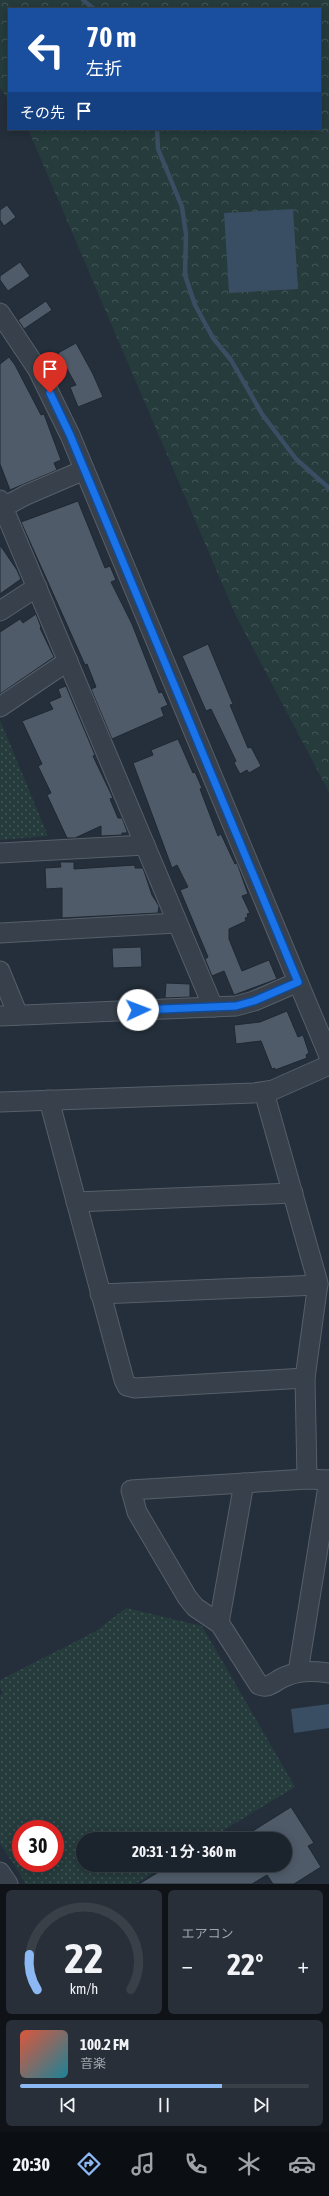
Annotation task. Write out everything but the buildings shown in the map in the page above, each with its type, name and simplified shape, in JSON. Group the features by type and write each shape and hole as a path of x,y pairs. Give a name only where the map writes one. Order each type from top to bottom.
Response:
{"street":[{"path":"0,313 38,370 61,417 329,1056"},
{"path":"84,470 1,505 213,1007"},
{"path":"0,611 36,587"},
{"path":"0,707 68,661"},
{"path":"0,853 144,845"},
{"path":"0,933 177,922"},
{"path":"0,971 9,1015 213,1007 245,1004 298,982"},
{"path":"0,1102 264,1092 280,1087 329,1065"},
{"path":"264,1092 318,1285 305,1378 306,1479"},
{"path":"49,1100 124,1380 130,1387 305,1378"},
{"path":"76,1202 293,1193"},
{"path":"100,1294 318,1285"},
{"path":"298,1672 329,1480 306,1479 131,1490 137,1512 187,1597 195,1607 219,1623 259,1685 267,1686 298,1672 329,1673"},
{"path":"219,1623 244,1483"},
{"path":"0,1872 8,1884"}],"green space":[{"path":"0,0 329,0 329,792 236,616 28,130 321,130 321,8 8,8 8,100 0,88"},
{"path":"0,720 48,836 0,840"},
{"path":"126,1608 202,1626 295,1787 221,1832 76,1832 76,1872 155,1872 135,1884 26,1884 18,1872 64,1872 64,1820 12,1820 12,1862 0,1843 0,1696 3,1692 0,1688 0,1680 96,1631"}],"water":[{"path":"293,209 298,289 229,293 224,213"},
{"path":"329,1704 329,1728 294,1733 291,1709"}],"waterway":[{"path":"83,0 93,8"},
{"path":"157,130 158,149 182,207 186,234 185,275 195,305 213,338 231,360 262,414 296,459 329,488"}],"route":[{"path":"50,393 70,435 298,982 254,1001 236,1006 138,1010"}]}
